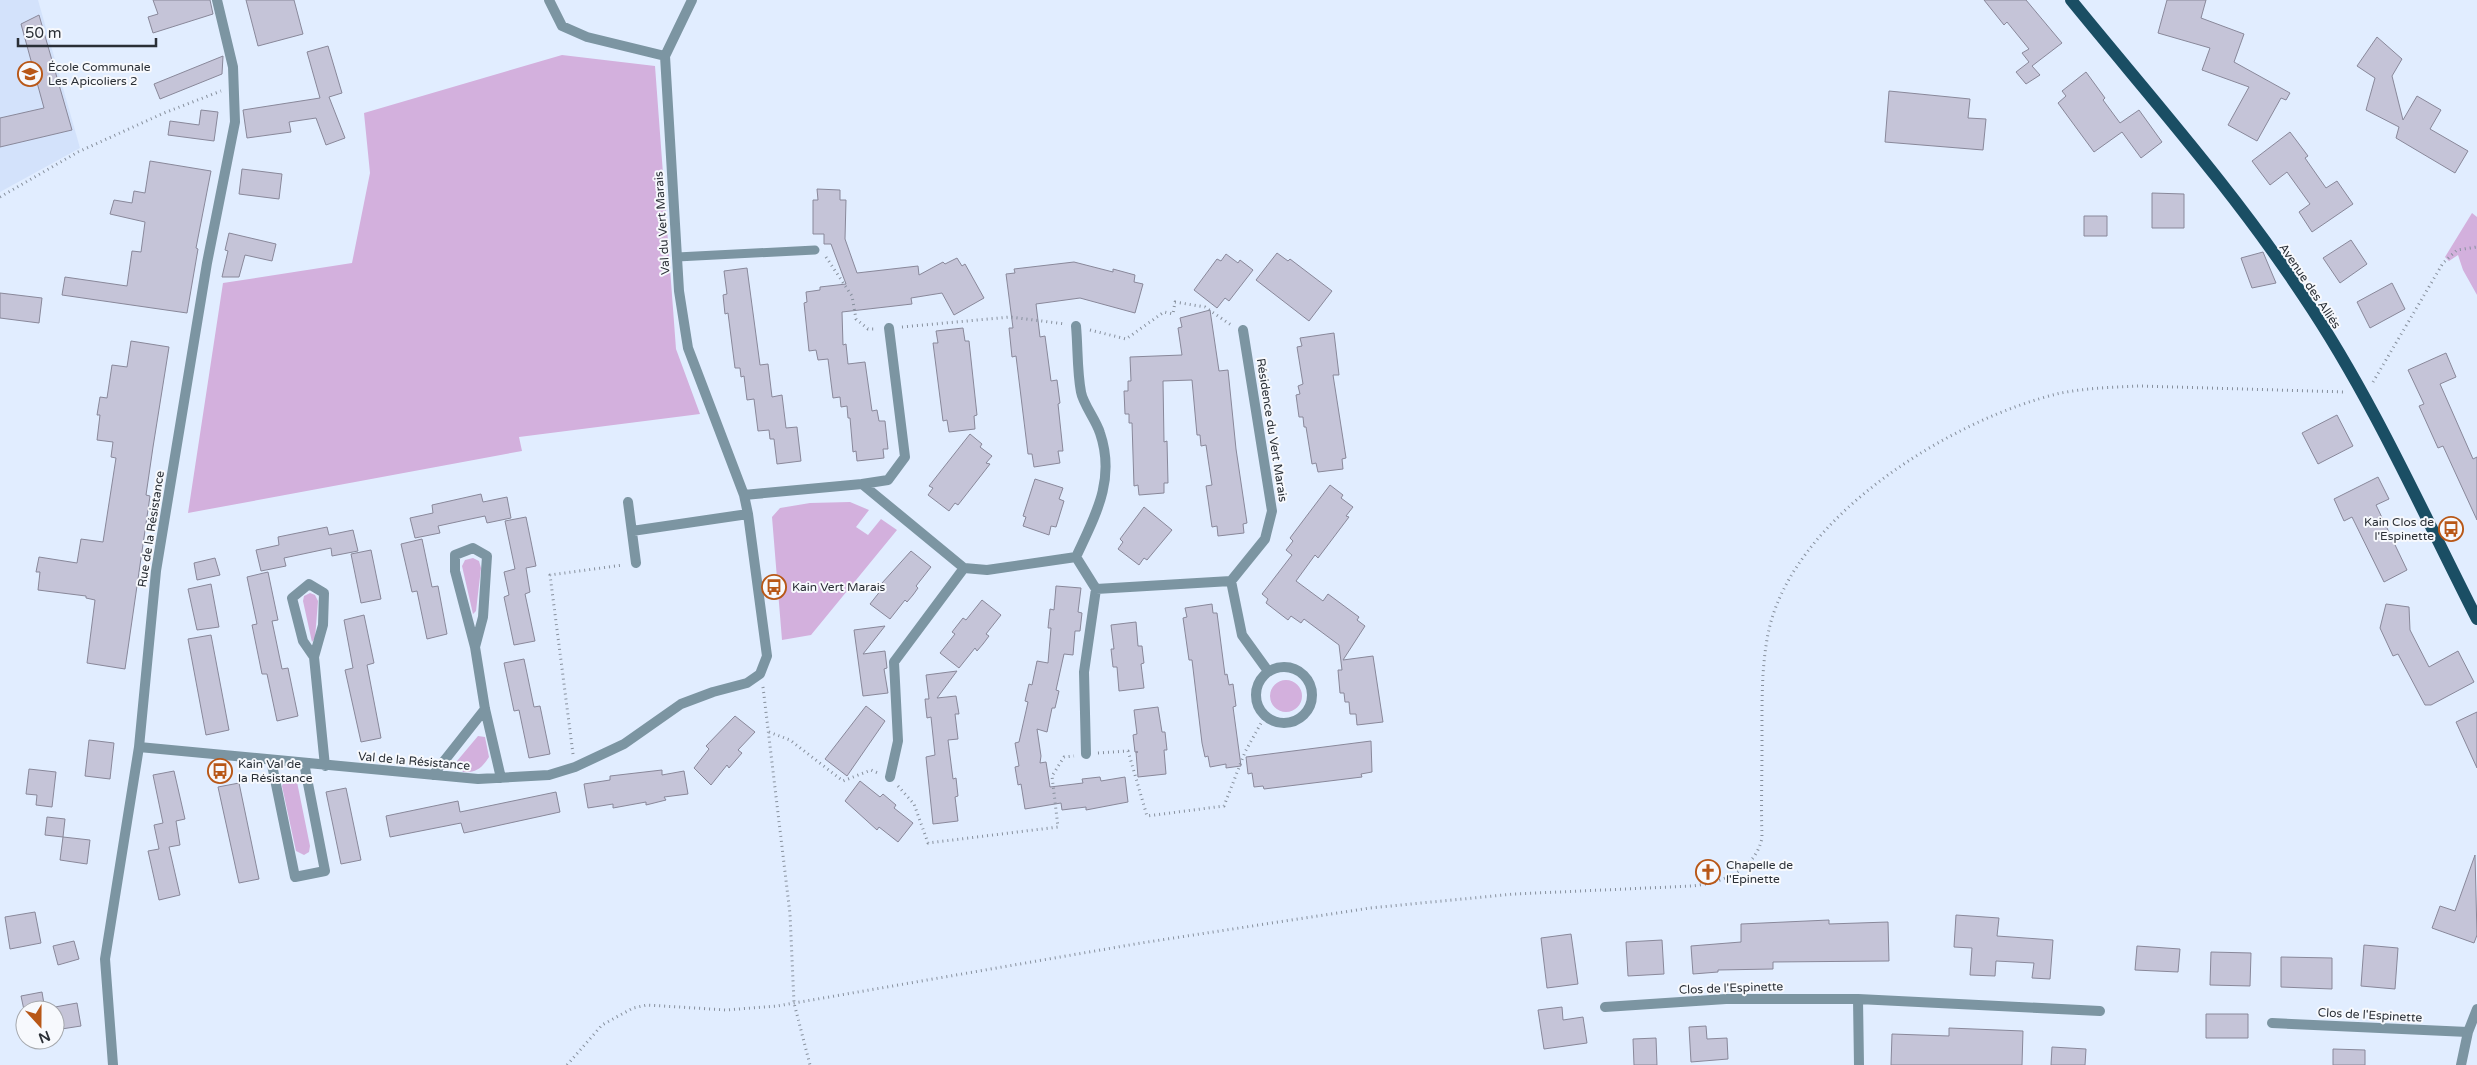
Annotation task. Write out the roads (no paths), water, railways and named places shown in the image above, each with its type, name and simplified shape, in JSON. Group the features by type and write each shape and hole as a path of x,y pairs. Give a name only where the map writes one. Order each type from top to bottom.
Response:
{"main road":[{"name":"Avenue des Alliés","path":"2071,0 2234,202 2304,296 2362,391 2477,619"}],"street":[{"name":"Rue de la Résistance","path":"112,1065 105,959 139,747 156,571 207,263 234,122 233,67 217,0"},
{"path":"549,0 562,26 587,37 664,56 692,0"},
{"name":"Val du Vert Marais","path":"549,775 575,767 624,744 681,704 713,692 747,683 760,674 767,656 744,495 688,348 679,291 664,56"},
{"path":"1076,326 1081,394 1096,420 1105,445 1106,474 1101,502 1076,557"},
{"path":"744,495 888,480 905,457 889,328"},
{"name":"Résidence du Vert Marais","path":"1231,581 1265,539 1272,511 1243,330"},
{"path":"862,484 964,568 987,570 1076,557"},
{"path":"628,502 636,563"},
{"path":"632,530 748,514"},
{"path":"474,647 483,617 487,556 473,548 455,555 454,571 474,647 485,709 501,778"},
{"path":"1076,557 1096,589 1084,672 1086,754"},
{"path":"890,777 898,740 894,662 964,568"},
{"path":"1096,589 1231,581 1242,635 1268,671"},
{"path":"314,657 303,642 292,598 310,584 324,593 323,626 314,657 326,766"},
{"path":"1286,667 1296,669 1309,682 1312,692 1308,710 1292,722 1283,723 1266,716 1256,698 1257,688 1261,679 1268,671 1286,667"},
{"path":"433,775 485,709"},
{"name":"Val de la Résistance","path":"139,747 478,780 549,775"},
{"path":"272,760 295,877 325,871 304,763"},
{"name":"Clos de l'Espinette","path":"1605,1007 1726,999 1858,999 2100,1011"},
{"path":"1858,999 1859,1065"},
{"path":"2461,1065 2468,1032 2477,1008"},
{"name":"Clos de l'Espinette","path":"2272,1023 2468,1032"}],"lane":[{"path":"677,257 815,250"}],"place":[{"name":"École Communale Les Apicoliers 2","path":"30,74"},
{"name":"Kain Clos de l'Espinette","path":"2451,529"},
{"name":"Kain Vert Marais","path":"774,587"},
{"name":"Kain Val de la Résistance","path":"220,771"},
{"name":"Chapelle de l'Epinette","path":"1708,872"}]}
